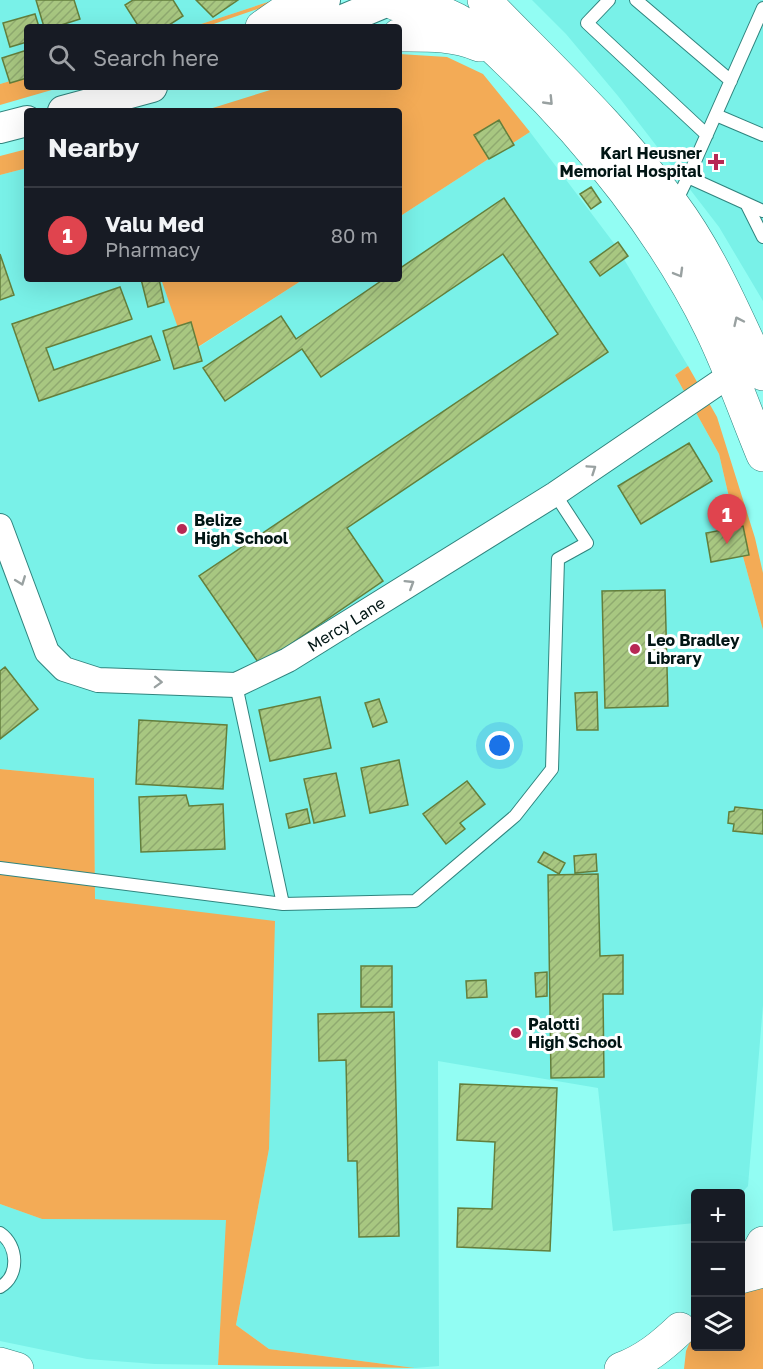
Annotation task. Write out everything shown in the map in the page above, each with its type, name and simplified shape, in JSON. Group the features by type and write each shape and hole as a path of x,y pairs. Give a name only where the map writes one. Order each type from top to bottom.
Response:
{"main road":[{"path":"266,24 301,0"},
{"path":"484,0 518,53"},
{"path":"493,0 518,53"},
{"path":"391,9 428,35 464,39 518,53 571,87 610,129 664,220 763,455"},
{"path":"664,220 709,263 763,374"},
{"path":"745,1266 756,1256 763,1243"},
{"path":"745,1276 763,1271"},
{"path":"621,1369 639,1362 658,1349 688,1318"},
{"path":"670,1369 671,1356 688,1318"},
{"path":"0,1364 17,1369"}],"street":[{"path":"286,24 325,0"},
{"path":"337,24 391,9"},
{"path":"74,108 141,90"},
{"path":"0,128 24,122"},
{"name":"Mercy Lane","path":"0,526 47,652 64,669 98,680 236,685 288,660 555,494 730,375"}],"lane":[{"path":"609,0 587,23 707,135"},
{"path":"636,0 731,81"},
{"path":"664,220 688,177 763,8"},
{"path":"716,115 763,135"},
{"path":"688,177 763,211"},
{"path":"747,204 763,237"},
{"path":"0,868 283,904 415,901 515,816 552,769 558,559 587,543 555,494"},
{"path":"236,685 283,904"},
{"path":"0,1233 8,1238 14,1253 14,1270 6,1284 0,1287"}],"shaded area":[{"path":"0,0 274,0 201,24 24,24 24,77 0,84"},
{"path":"274,0 284,0 214,24 201,24"},
{"name":"Karl Heusner Memorial Hospital","path":"532,0 763,0 763,301 719,227 618,96 566,34"},
{"path":"402,54 447,57 483,74 530,132 402,215 402,108 213,108 270,90 402,90"},
{"path":"24,77 24,90 52,90 0,105 0,84"},
{"path":"530,132 616,246 688,366 675,375 719,454 763,630 763,1005 748,1186 745,1189 691,1189 691,1223 613,1231 598,1088 438,1061 439,1366 415,1368 269,1349 236,1325 269,1149 95,899 94,778 0,769 0,175 24,169 24,282 162,282 188,354 299,282 402,282 402,215"},
{"path":"24,150 24,169 0,175 0,156"},
{"path":"162,282 299,282 187,354"},
{"path":"688,366 717,417 755,538 763,573 763,630 719,454 675,375"},
{"path":"0,769 94,778 95,899 275,921 269,1149 236,1325 269,1349 415,1368 218,1365 226,1220 42,1219 0,1204"},
{"path":"0,1204 42,1219 227,1220 218,1365 155,1364 87,1359 0,1341"},
{"path":"763,1285 763,1369 684,1369 686,1351 691,1339 691,1351 745,1351 745,1289"}],"building":[{"path":"36,0 74,0 80,19 64,24 43,24"},
{"path":"133,0 173,0 183,16 171,24 137,24 125,5"},
{"path":"196,0 238,0 213,17"},
{"path":"35,14 38,24 24,24 24,43 10,47 3,23"},
{"path":"24,51 24,79 10,83 2,58"},
{"path":"499,120 514,145 489,159 474,135"},
{"path":"591,187 601,202 591,209 580,194"},
{"path":"504,198 608,352 347,528 383,581 260,665 199,576 558,334 503,254 321,377 302,349 225,401 203,368 281,316 296,339 380,282 402,282 402,267"},
{"path":"618,242 628,256 600,276 590,262"},
{"path":"0,254 14,295 0,300"},
{"path":"142,282 160,282 164,302 148,307"},
{"path":"120,287 132,319 46,348 54,370 151,336 160,360 39,401 12,324"},
{"path":"191,322 202,361 174,369 163,331"},
{"path":"689,443 712,481 641,524 618,486"},
{"path":"743,526 749,555 711,562 706,533"},
{"name":"Leo Bradley Library","path":"665,590 668,706 605,708 602,591"},
{"path":"5,667 38,709 0,739 0,671"},
{"path":"597,692 598,730 577,730 575,693"},
{"path":"320,697 331,748 270,761 259,710"},
{"path":"379,699 387,722 373,727 365,703"},
{"path":"139,720 227,725 223,789 136,784"},
{"path":"399,760 408,805 370,813 361,768"},
{"path":"336,773 345,816 314,823 304,779"},
{"path":"467,781 485,804 460,823 465,829 446,844 423,814"},
{"path":"186,795 189,806 223,804 225,849 141,852 139,797"},
{"path":"735,807 763,810 763,834 733,831 734,824 728,823 729,812 734,811"},
{"path":"307,809 310,823 289,828 286,814"},
{"path":"544,852 565,863 559,874 538,862"},
{"path":"596,854 597,871 575,873 574,856"},
{"path":"598,874 600,956 623,955 623,994 603,994 604,1077 551,1078 548,875"},
{"path":"361,966 392,966 392,1007 361,1007"},
{"path":"547,972 547,996 536,997 535,973"},
{"path":"486,980 487,997 467,998 466,981"},
{"path":"394,1012 399,1236 359,1237 357,1161 348,1161 346,1060 319,1061 318,1014"},
{"path":"460,1084 557,1088 550,1251 457,1247 458,1208 492,1209 495,1142 457,1140"}],"place":[{"name":"Karl Heusner Memorial Hospital","path":"716,162"},
{"name":"Belize High School","path":"182,529"},
{"name":"Valu Med","path":"727,544"},
{"name":"Leo Bradley Library","path":"635,649"},
{"name":"Palotti High School","path":"516,1033"}]}
